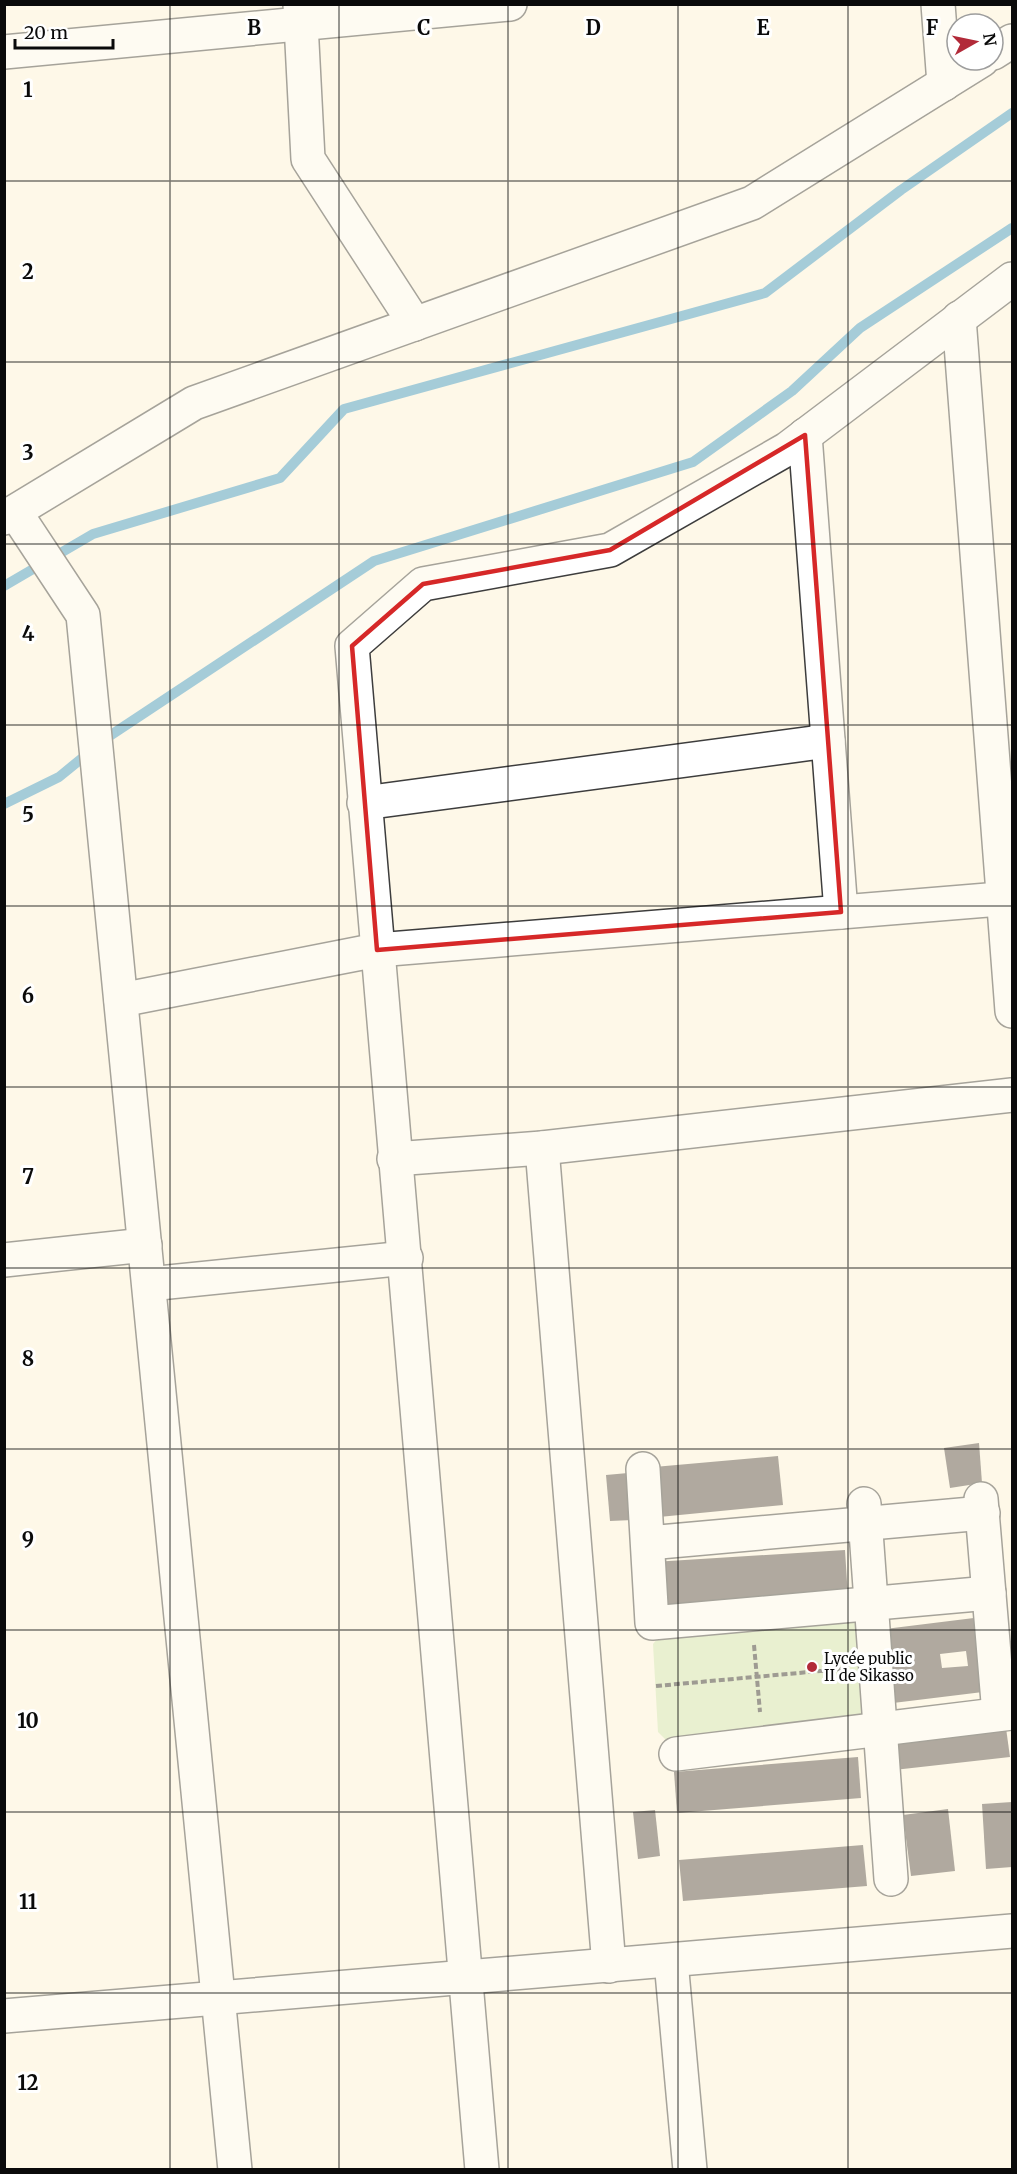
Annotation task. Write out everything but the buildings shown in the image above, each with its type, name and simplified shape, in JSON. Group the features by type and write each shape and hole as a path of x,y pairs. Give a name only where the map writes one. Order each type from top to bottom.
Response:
{"street":[{"path":"4,52 301,14 510,4"},
{"path":"938,4 944,84"},
{"path":"301,14 308,159 415,324"},
{"path":"235,2169 83,615 36,542 10,515 194,403 752,203 963,72"},
{"path":"482,2169 352,646 423,584 610,550 787,449 1012,279"},
{"path":"960,318 1008,898 1012,1011"},
{"path":"805,435 841,912"},
{"path":"364,803 828,741"},
{"path":"121,1000 377,950 1008,898"},
{"path":"394,1159 542,1148 1012,1095"},
{"path":"542,1148 609,1966"},
{"path":"4,1260 145,1245"},
{"path":"149,1284 406,1258"},
{"path":"643,1469 652,1623 989,1593"},
{"path":"648,1543 865,1514 982,1506 989,1593 1006,1714 676,1754"},
{"path":"865,1514 891,1879"},
{"path":"4,2016 1012,1931"},
{"path":"671,1961 690,2169"}],"path":[{"path":"752,1614 762,1743"},
{"path":"656,1686 876,1666"}],"highlighted area":[{"path":"805,435 841,912 377,950 352,646 423,584 610,550"}],"green space":[{"path":"858,1615 866,1723 673,1747 658,1732 653,1644 664,1631"}],"waterway":[{"path":"4,586 93,534 280,478 344,409 765,293 901,190 1012,113"},
{"path":"4,804 59,777 108,737 374,561 693,462 792,391 860,328 1012,228"}],"place":[{"name":"Lycée public II de Sikasso","path":"812,1667"}]}
